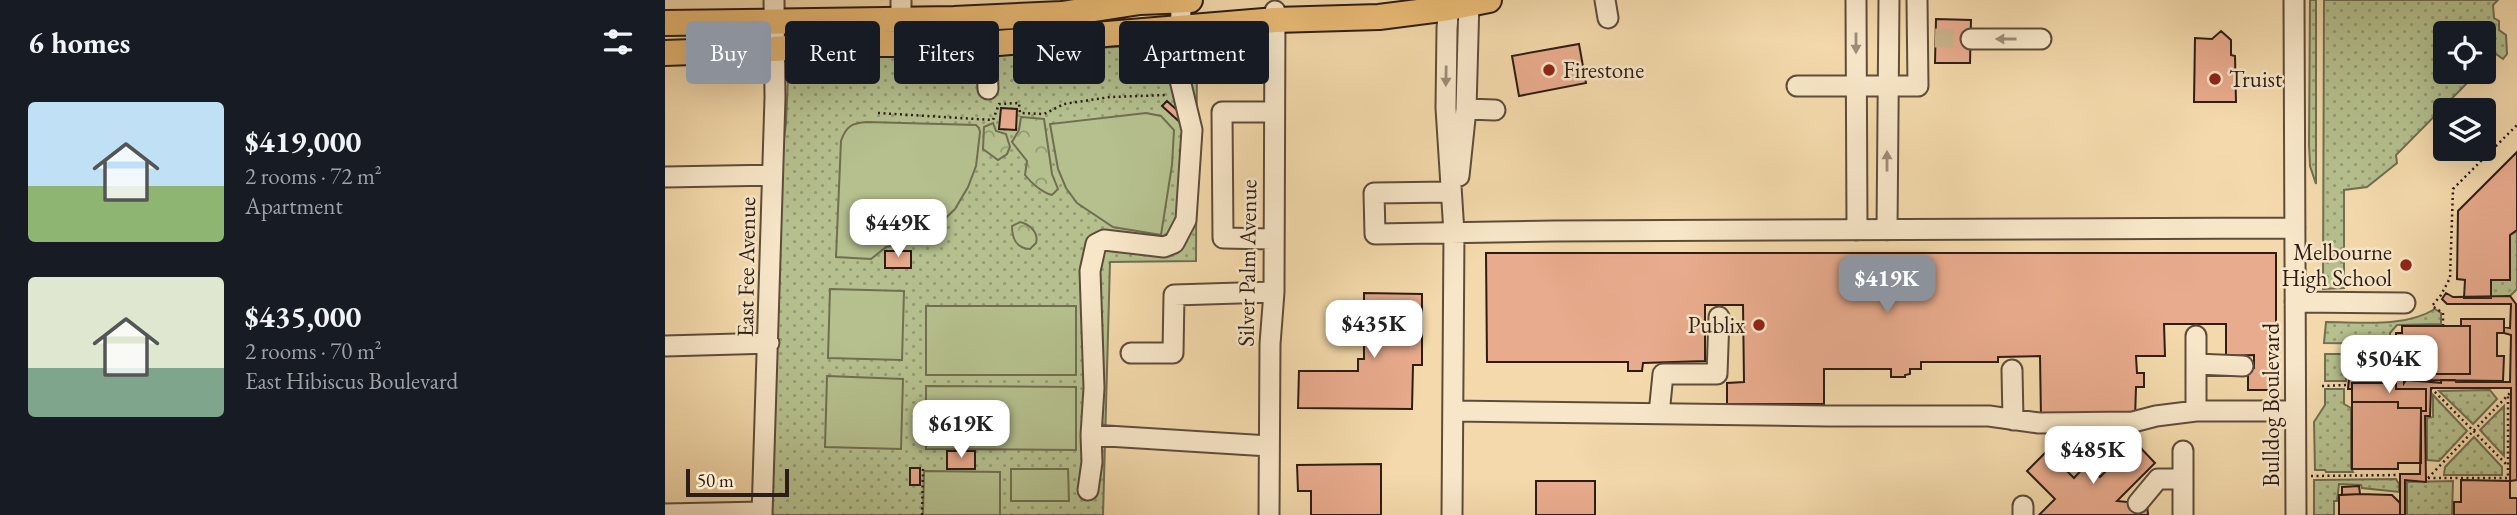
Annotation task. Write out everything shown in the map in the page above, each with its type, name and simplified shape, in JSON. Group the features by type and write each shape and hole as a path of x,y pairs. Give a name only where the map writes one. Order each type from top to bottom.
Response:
{"main road":[{"path":"665,23 774,10 901,9 954,19 1070,6 1190,0"},
{"path":"1227,21 1275,15 1379,17 1465,2"},
{"path":"999,43 1119,33"},
{"path":"665,53 894,44"}],"street":[{"path":"1179,21 1181,0"},
{"path":"1856,0 1857,230"},
{"path":"1887,230 1889,0"},
{"path":"1797,86 1918,86 1927,38 1917,0"},
{"name":"Bulldog Boulevard","path":"2294,0 2296,515"},
{"path":"1139,1 1139,21"},
{"path":"1454,233 1466,109 1465,2"},
{"path":"1452,515 1454,233 1446,108 1465,2"},
{"name":"East Fee Avenue","path":"762,513 769,343 774,10"},
{"name":"Silver Palm Avenue","path":"1269,515 1270,344 1274,292 1275,15"},
{"path":"1971,39 2041,39"},
{"path":"988,84 988,89"},
{"path":"1088,490 1092,462 1094,388 1090,271 1096,244 1104,240 1164,247 1174,243 1186,220 1192,130 1181,84"},
{"path":"1466,109 1495,110"},
{"path":"1274,112 1222,112 1223,239 1274,239"},
{"path":"665,177 772,175"},
{"path":"1451,192 1374,193 1375,234 1524,231 2295,229"},
{"path":"1131,353 1173,353 1174,295 1274,292"},
{"path":"2295,302 2405,303"},
{"path":"1659,414 1663,374 1717,374 1719,317"},
{"path":"2196,336 2196,411"},
{"path":"665,346 769,343"},
{"path":"2196,364 2243,366"},
{"path":"2012,370 2013,420"},
{"path":"1453,411 1989,416 2039,423 2133,422 2196,411 2295,411"},
{"path":"1091,435 1269,446"},
{"path":"2183,451 2183,515"},
{"path":"2138,503 2158,479 2183,479"},
{"path":"665,514 762,513"}],"path":[{"path":"878,113 993,120 999,104 1019,103 1020,113 1037,114 1054,110 1063,104 1170,94"},
{"path":"2443,326 2443,313 2432,306 2450,278 2452,189 2517,125"},
{"path":"2322,386 2348,386"},
{"path":"2431,388 2508,466"},
{"path":"2509,393 2508,478 2427,478 2473,431 2509,393"},
{"path":"922,515 923,468"},
{"path":"2311,476 2400,475"}],"green space":[{"path":"2310,0 2316,0 2316,184 2310,166 2309,144"},
{"path":"2324,0 2498,0 2493,5 2494,18 2499,21 2499,30 2506,35 2507,54 2503,59 2496,54 2496,21 2433,21 2433,84 2466,84 2452,98 2433,98 2433,118 2396,155 2397,163 2367,187 2344,190 2344,288 2323,289"},
{"path":"1119,47 1119,84 1197,84 1196,261 1110,262 1103,515 771,515 781,162 788,84 880,84 880,54 894,55 894,84 999,84 999,54 1013,53 1013,84 1105,84 1105,48"},
{"path":"1146,113 1161,116 1174,130 1172,165 1161,235 1113,227 1077,203 1066,188 1058,169 1050,124"},
{"path":"1021,117 1044,119 1052,174 1058,189 1052,195 1037,187 1025,175 1027,161 1012,142 1019,130"},
{"path":"867,122 976,125 980,132 976,166 955,209 927,236 915,242 886,247 871,259 836,257 841,141 850,126"},
{"path":"993,123 996,131 1006,134 1010,147 1007,154 998,160 983,149 984,127"},
{"path":"1020,222 1035,232 1036,243 1030,249 1021,247 1014,239 1012,226"},
{"path":"2517,231 2517,289 2510,296 2491,298 2491,280 2510,280 2510,235"},
{"path":"830,289 904,291 902,360 828,358"},
{"path":"926,306 1076,306 1076,375 926,375"},
{"path":"2435,309 2441,313 2441,324 2397,325 2390,333 2390,344 2324,343 2326,322 2396,321 2423,315"},
{"path":"2325,354 2390,354 2390,376 2346,376 2346,381 2325,381"},
{"path":"827,376 903,379 901,449 825,447"},
{"path":"926,386 1076,387 1076,450 926,449"},
{"path":"2325,389 2344,389 2344,404 2351,408 2353,472 2315,470 2314,422 2325,405"},
{"path":"2490,390 2497,399 2473,424 2439,391"},
{"path":"2433,395 2467,431 2439,461 2427,460 2427,418 2433,417"},
{"path":"2504,406 2504,456 2480,430"},
{"path":"2474,437 2502,467 2502,475 2444,475 2445,467"},
{"path":"1011,469 1068,469 1069,501 1011,501"},
{"path":"924,471 1000,472 1000,515 923,515"},
{"path":"2396,479 2399,492 2339,484 2337,501 2334,501 2334,515 2314,515 2314,480"},
{"path":"2453,481 2452,515 2407,515 2407,482"}],"building":[{"path":"1936,19 1971,20 1970,63 1935,63"},
{"name":"Truist","path":"2221,31 2231,40 2231,55 2235,56 2236,102 2194,102 2195,38 2212,39"},
{"name":"Firestone","path":"1579,44 1586,83 1519,96 1512,56"},
{"path":"1167,101 1187,119 1182,124 1162,106"},
{"path":"1001,108 1017,109 1016,130 999,129"},
{"path":"2517,152 2517,230 2510,235 2510,280 2491,280 2491,298 2464,298 2465,280 2457,279 2458,211"},
{"path":"885,251 911,251 911,268 885,268"},
{"path":"1486,253 2276,253 2276,390 2248,390 2248,368 2254,368 2254,355 2226,356 2226,324 2164,324 2165,356 2136,356 2137,373 2144,373 2144,387 2136,387 2135,419 2041,419 2040,356 1998,357 1998,362 1921,362 1921,369 1910,369 1910,374 1905,377 1891,377 1891,369 1824,369 1824,404 1727,404 1727,383 1744,382 1743,305 1705,305 1705,361 1643,363 1642,371 1628,371 1628,362 1487,362"},
{"path":"1364,293 1422,294 1422,365 1413,365 1412,409 1298,408 1299,371 1358,371 1358,359 1364,359"},
{"path":"2446,293 2453,297 2510,296 2516,304 2517,480 2510,481 2511,388 2431,388 2430,416 2425,416 2426,482 2405,480 2405,515 2400,515 2400,474 2420,474 2421,411 2426,411 2426,389 2396,389 2396,383 2352,383 2352,389 2348,389 2349,379 2397,379 2399,370 2402,369 2404,383 2406,380 2441,383 2441,380 2510,382 2511,335 2504,333 2504,327 2510,328 2511,304 2447,304 2442,299"},
{"path":"2461,319 2504,319 2504,333 2497,333 2497,356 2504,356 2503,381 2428,380 2428,374 2470,374 2470,326 2461,326"},
{"path":"2402,326 2470,326 2470,374 2402,374 2402,368 2396,368 2396,333 2402,333"},
{"path":"2352,383 2396,383 2396,389 2426,389 2426,411 2421,411 2421,408 2398,408 2398,402 2352,402"},
{"path":"2352,402 2398,402 2398,408 2421,408 2421,463 2398,463 2398,469 2352,469"},
{"path":"2135,442 2155,463 2117,501 2147,504 2148,515 2039,515 2055,499 2027,471 2047,451 2074,478 2087,464 2100,477"},
{"path":"947,451 975,451 975,469 947,469"},
{"path":"1381,464 1381,515 1311,515 1311,491 1298,491 1297,465"},
{"path":"910,468 920,468 920,485 910,485"},
{"path":"2461,480 2510,481 2510,498 2517,498 2517,515 2454,515 2454,502 2461,502"},
{"path":"1536,481 1595,481 1595,515 1536,515"},
{"path":"2359,486 2360,494 2342,495 2342,487"},
{"path":"2339,495 2392,495 2400,503 2400,515 2339,515"}],"tunnel":[{"path":"1935,38 1971,39"}],"place":[{"name":"Firestone","path":"1549,70"},
{"name":"Truist","path":"2215,79"},
{"name":"Melbourne High School","path":"2406,265"},
{"name":"Publix","path":"1759,325"}]}
